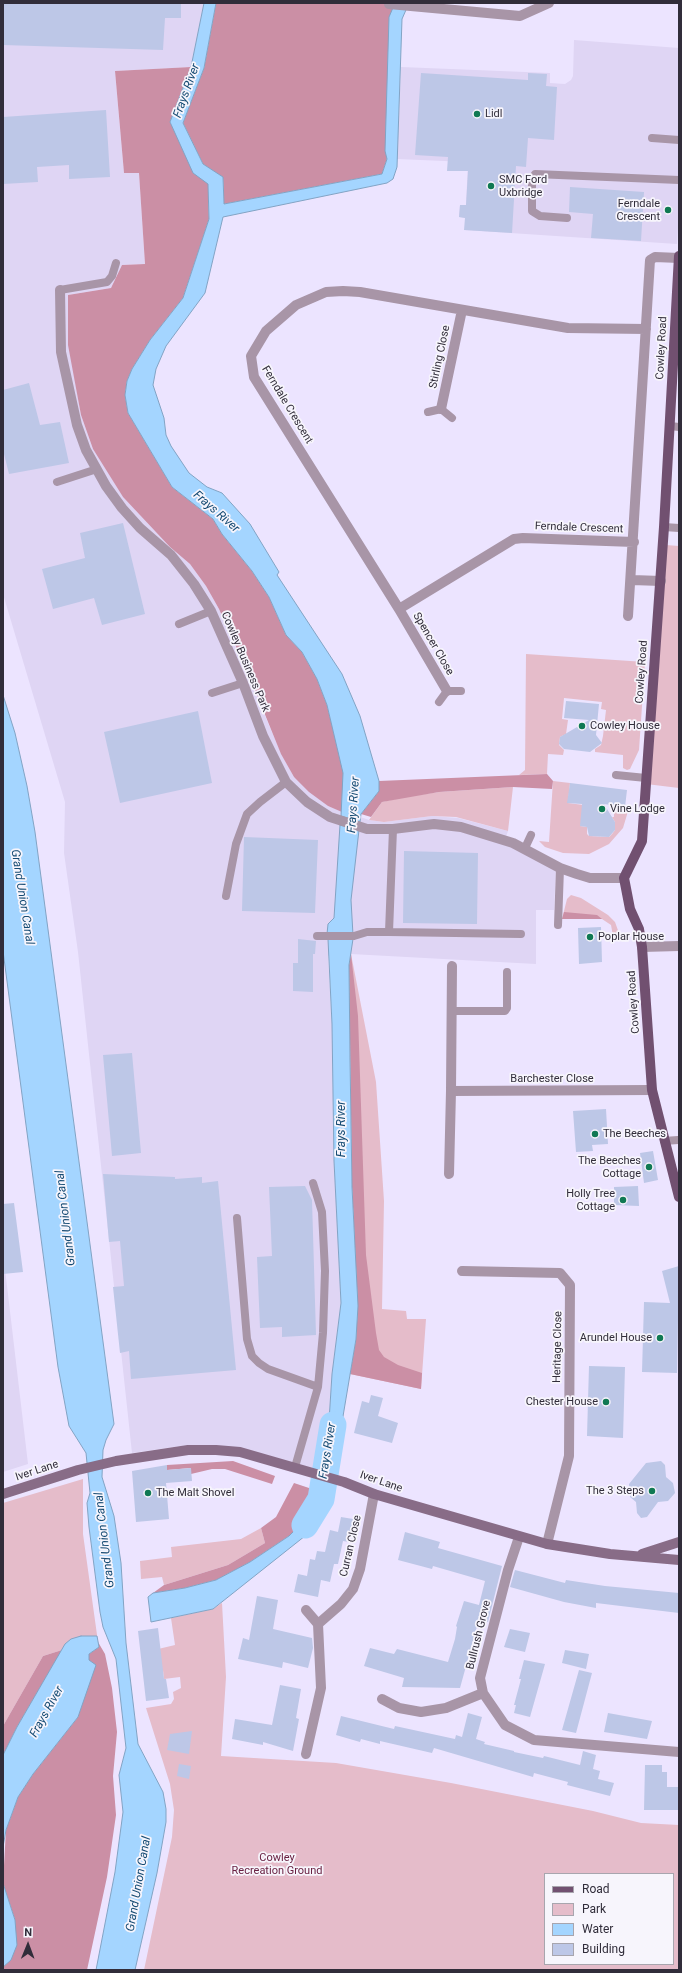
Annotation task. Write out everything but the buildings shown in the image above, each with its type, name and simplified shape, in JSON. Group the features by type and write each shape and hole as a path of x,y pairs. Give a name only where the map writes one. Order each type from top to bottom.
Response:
{"main road":[{"name":"Cowley Road","path":"679,257 675,426 664,527 642,841 624,878 630,909 638,930 642,947 652,1090 679,1197"},
{"name":"Iver Lane","path":"3,1494 78,1470 116,1461 188,1450 240,1452 344,1482 374,1494 547,1544 610,1554 638,1555 679,1560"},
{"name":"Iver Lane","path":"638,1555 679,1542"}],"street":[{"path":"389,4 520,16 549,3"},
{"name":"Cowley Road","path":"628,616 632,580 650,260 655,257 679,257"},
{"name":"Cowley Business Park","path":"60,290 61,352 76,425 86,450 96,469 122,508 140,528 171,555 194,584 211,611 243,683 262,736 286,782 307,802 335,819 367,829 392,829"},
{"name":"Ferndale Crescent","path":"634,542 523,538 514,539 399,609 254,377 251,356 266,331 284,313 296,305 326,292 360,292 568,328 646,329"},
{"name":"Stirling Close","path":"441,409 462,310"},
{"path":"632,580 661,581"},
{"name":"Spencer Close","path":"399,609 447,691"},
{"path":"392,829 434,824 461,826 525,848 560,868 590,878 624,878"},
{"path":"642,947 679,946"},
{"path":"448,1174 451,1091 452,966"},
{"name":"Barchester Close","path":"451,1091 652,1090"},
{"name":"Heritage Close","path":"462,1271 560,1273 570,1285 569,1456 547,1544"},
{"name":"Curran Close","path":"318,1624 341,1604 353,1589 360,1569 374,1494"},
{"name":"Bullrush Grove","path":"519,1537 508,1570 480,1678 484,1693 505,1725 534,1740 679,1752"},
{"path":"306,1610 318,1624 321,1688 306,1754"},
{"path":"382,1700 399,1708 421,1712 446,1708 484,1693"}],"lane":[{"path":"652,138 679,140"},
{"path":"567,218 540,216 532,211 532,179 535,174 679,180"},
{"path":"60,290 107,282 112,276 116,263"},
{"path":"428,412 441,409 452,418"},
{"path":"57,482 96,469"},
{"path":"664,527 679,528"},
{"path":"179,624 211,611"},
{"path":"212,692 243,683"},
{"path":"439,702 447,691 461,691"},
{"path":"616,775 646,778"},
{"path":"226,896 236,844 248,814 260,802 286,782"},
{"path":"389,932 392,829"},
{"path":"525,848 531,835"},
{"path":"558,924 560,868"},
{"path":"317,936 354,936 366,932 521,934"},
{"path":"452,1011 505,1011 507,1008 507,972"},
{"path":"664,1141 678,1140"},
{"path":"295,1467 318,1387 325,1271 322,1212 313,1183"},
{"path":"237,1218 247,1338 252,1356 268,1369 318,1387"}],"shaded area":[{"path":"3,3 204,3 191,67 115,71 124,173 139,172 145,264 122,265 111,288 68,295 75,380 81,415 93,449 123,497 170,547 190,564 206,586 219,609 281,753 294,777 328,806 369,820 384,822 432,816 458,818 508,831 504,842 556,868 554,910 536,910 536,964 351,954 328,956 332,1024 334,1161 341,1303 332,1374 329,1421 317,1471 188,1445 132,1453 78,952 64,853 65,802 3,594"},
{"path":"216,3 395,3 386,151 387,159 382,174 224,204 223,178 203,164 183,123 204,68"},
{"path":"574,40 679,48 679,211 677,244 465,230 465,218 459,217 460,205 466,205 468,162 397,159 401,67 550,73 550,83 565,84 571,80 573,76"},
{"path":"191,67 170,122 208,184 209,219 183,298 150,340 132,369 127,381 125,395 128,413 172,487 213,519 222,534 252,571 269,597 286,635 302,652 317,679 327,705 344,773 342,812 328,806 309,792 294,777 281,754 251,680 219,609 206,586 190,564 170,547 123,497 93,449 81,415 68,345 68,295 111,288 122,265 145,264 139,173 124,173 115,71"},
{"path":"547,774 553,781 552,789 513,787 439,792 382,802 371,817 361,814 379,791 379,781"},
{"path":"564,912 597,915 602,919 562,919"},
{"path":"351,954 358,1016 366,1255 376,1333 379,1350 384,1357 398,1365 422,1373 421,1389 350,1374 356,1339 358,1306 352,1187 349,965"},
{"path":"3,1252 28,1464 3,1472"},
{"path":"233,1461 275,1476 272,1484 225,1469 212,1469 191,1474 191,1468 167,1470 167,1465"},
{"path":"294,1483 312,1489 298,1528 289,1536 250,1562 216,1580 185,1588 153,1593 164,1585 228,1565 265,1543 261,1528 276,1517"},
{"path":"98,1642 105,1654 112,1688 117,1732 113,1776 116,1815 107,1877 87,1970 3,1970 3,1967 11,1960 15,1920 3,1883 6,1830 18,1797 33,1774 78,1717 89,1654 99,1647"},
{"path":"62,1650 17,1727 3,1755 3,1726 43,1656"}],"green space":[{"path":"666,545 679,546 679,788 646,784"},
{"path":"526,654 645,662 639,750 630,769 627,770 623,768 623,755 595,752 595,749 601,745 603,736 606,710 601,709 602,702 564,698 562,719 568,720 566,734 560,737 559,745 564,750 563,755 548,754 547,774 519,775 525,770"},
{"path":"553,781 570,783 568,803 591,806 580,826 587,827 587,834 589,836 609,837 612,834 615,830 615,822 612,817 614,817 614,806 629,808 623,828 609,844 589,854 563,853 545,847 539,841 549,842"},
{"path":"513,787 508,831 456,817 432,816 384,822 369,820 382,802 439,792"},
{"path":"571,895 581,898 608,915 615,922 620,936 613,936 611,925 602,919 562,919 567,899"},
{"path":"351,954 376,1082 384,1201 382,1309 406,1311 407,1319 426,1319 421,1389 350,1374 356,1339 349,965"},
{"path":"83,1479 83,1534 98,1642 96,1636 71,1639 62,1650 43,1656 3,1726 3,1503"},
{"path":"261,1528 265,1543 228,1565 164,1585 162,1577 141,1579 140,1561 172,1557 171,1547 241,1539"},
{"name":"Cowley Recreation Ground","path":"222,1603 226,1677 221,1756 336,1763 451,1783 593,1811 641,1823 679,1825 679,1970 144,1970 172,1837 174,1810 170,1784 146,1708 171,1704 174,1699 173,1692 181,1688 180,1677 164,1679 163,1670 158,1671 154,1650 175,1645 171,1618 213,1609"}],"water":[{"path":"204,3 216,3 204,68 183,123 203,164 223,177 224,204 382,174 387,159 385,151 389,17 395,3 409,3 402,19 397,167 393,179 387,183 223,217 205,293 166,346 156,369 153,385 164,418 166,435 171,446 189,473 207,487 222,493 250,524 279,572 277,575 342,674 360,716 379,781 379,791 361,814 360,822 341,816 343,773 327,705 317,679 302,652 286,635 269,597 252,571 222,534 213,519 172,487 128,413 125,395 127,381 132,369 150,340 183,298 209,219 208,184 193,173 170,122 191,67"},
{"name":"Grand Union Canal","path":"3,695 15,733 27,786 35,832 114,1424 103,1450 102,1477 114,1516 121,1563 126,1643 138,1744 163,1792 166,1809 166,1822 157,1873 135,1970 96,1970 115,1872 123,1812 119,1775 126,1748 116,1659 103,1627 100,1612 89,1527 87,1503 90,1493 86,1453 69,1426 58,1367 3,951"},
{"path":"340,825 359,830 351,900 353,935 327,934 328,924 334,918"},
{"path":"328,939 353,939 349,965 350,1058 352,1187 358,1306 356,1339 335,1464 320,1459 329,1421 332,1374 341,1303 334,1161 332,1024"},
{"path":"312,1489 332,1496 318,1523 305,1536 213,1609 151,1622 148,1597 153,1593 185,1588 216,1580 250,1562 289,1536 298,1527"},
{"path":"81,1636 97,1636 99,1647 89,1654 89,1660 96,1665 78,1717 33,1774 18,1797 6,1830 3,1847 3,1755 17,1727 65,1644 71,1639"},
{"path":"3,1883 15,1920 17,1945 11,1960 3,1967"}],"waterway":[{"name":"Frays River","path":"305,1525 321,1499 333,1425"}],"place":[{"name":"Lidl","path":"477,114"},
{"name":"SMC Ford Uxbridge","path":"491,186"},
{"name":"Ferndale Crescent","path":"668,210"},
{"name":"Cowley House","path":"582,726"},
{"name":"Vine Lodge","path":"602,809"},
{"name":"Poplar House","path":"590,937"},
{"name":"The Beeches","path":"595,1134"},
{"name":"The Beeches Cottage","path":"649,1167"},
{"name":"Holly Tree Cottage","path":"623,1200"},
{"name":"Arundel House","path":"660,1338"},
{"name":"Chester House","path":"606,1402"},
{"name":"The 3 Steps","path":"652,1491"},
{"name":"The Malt Shovel","path":"148,1493"}]}
